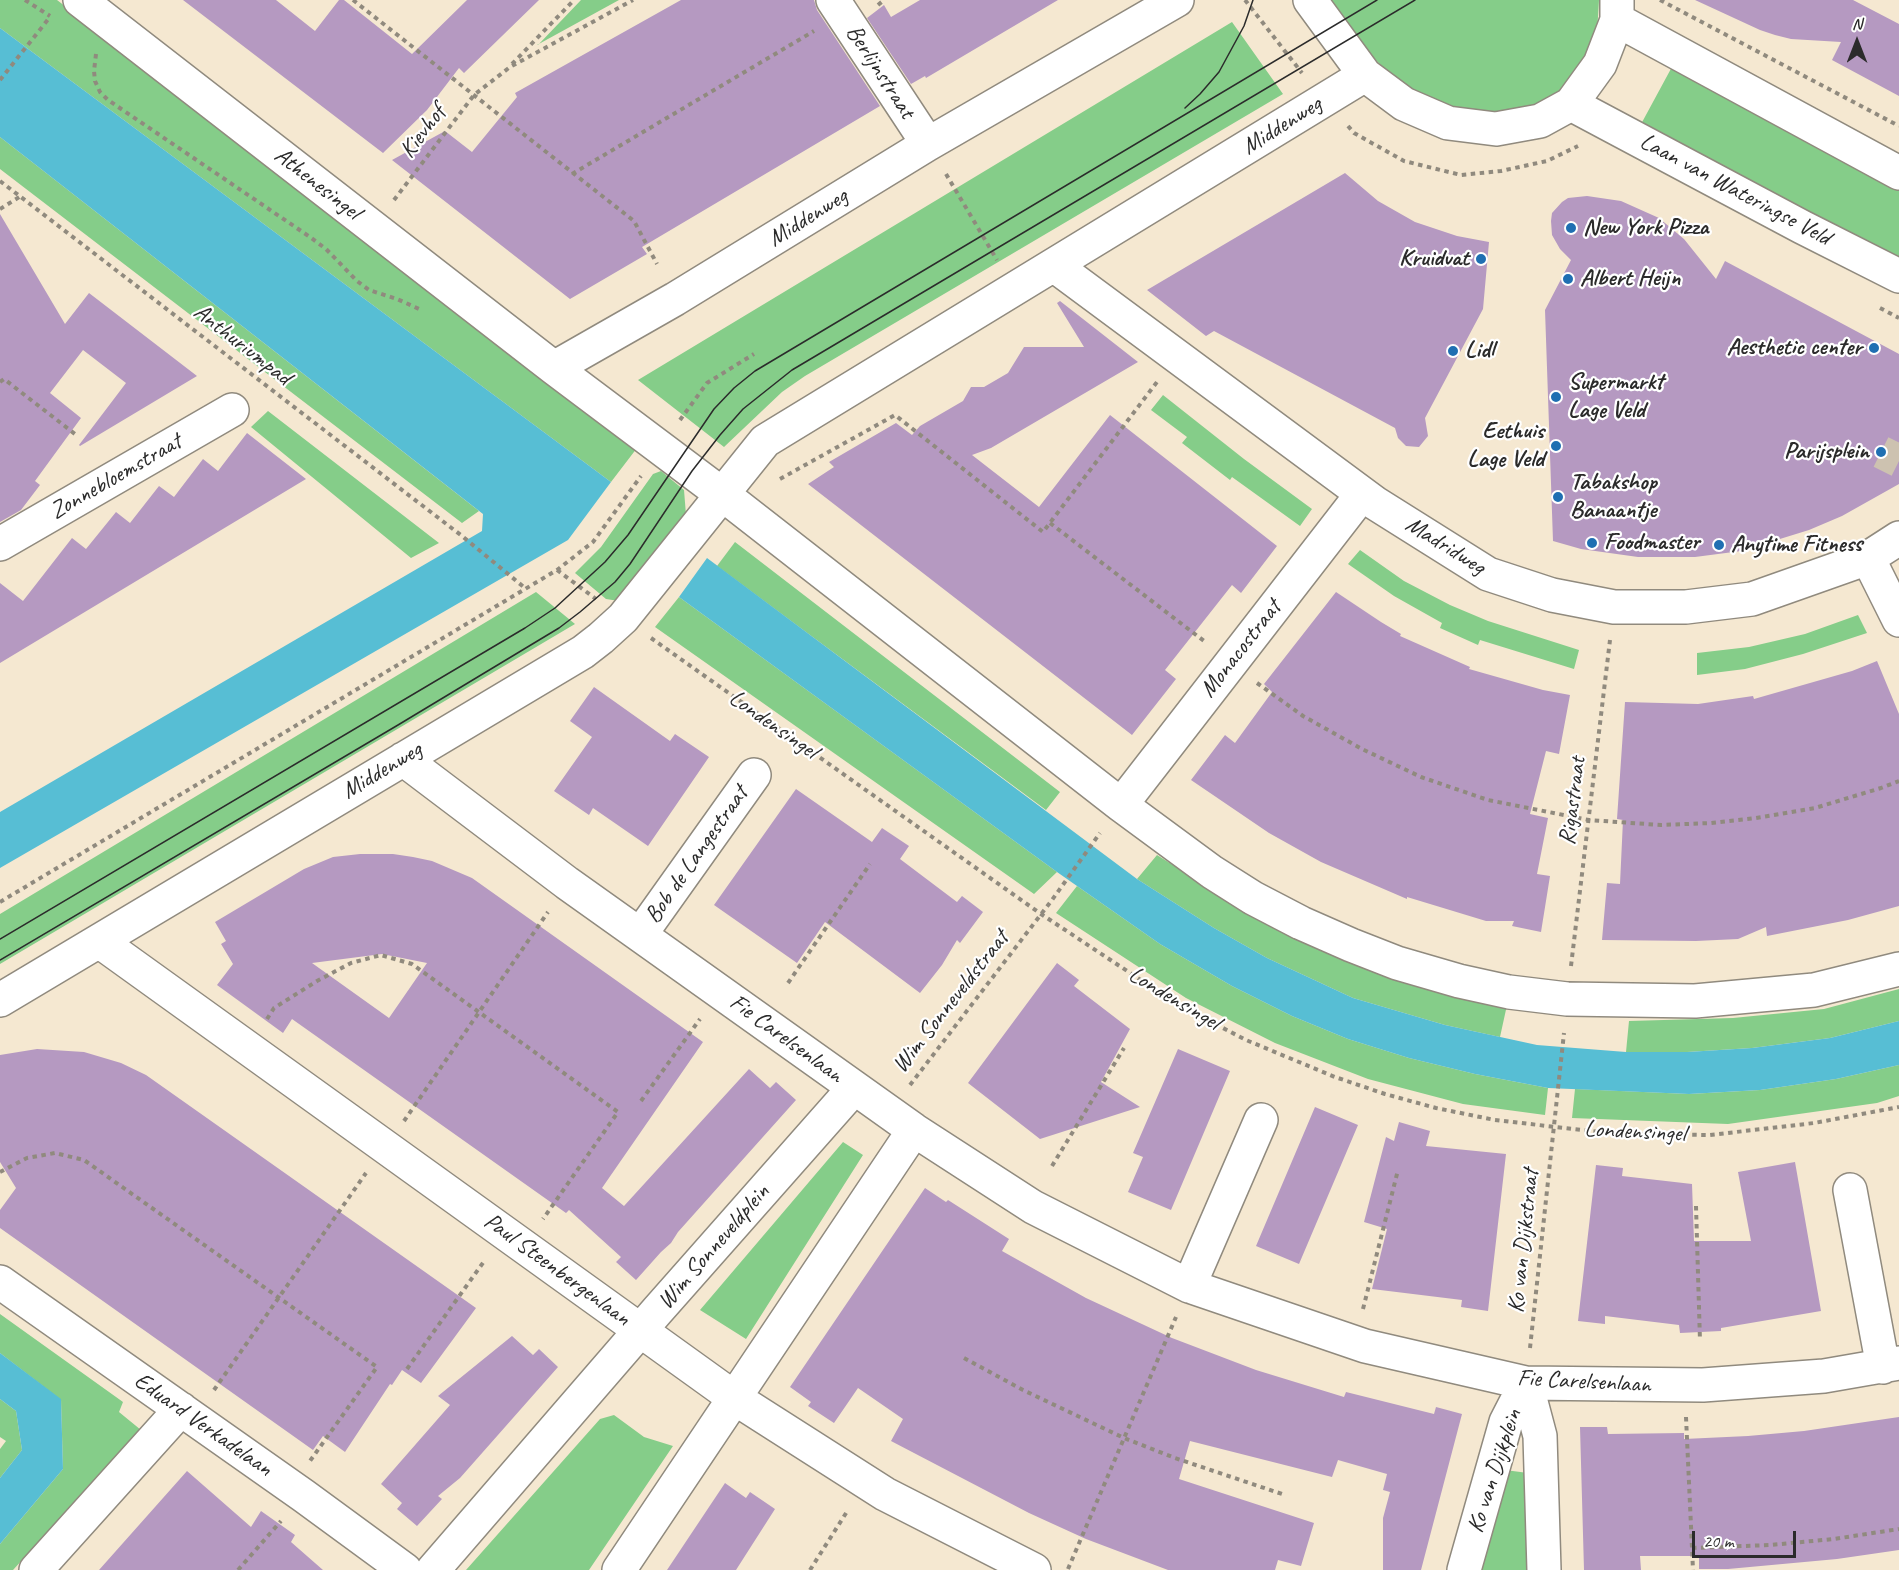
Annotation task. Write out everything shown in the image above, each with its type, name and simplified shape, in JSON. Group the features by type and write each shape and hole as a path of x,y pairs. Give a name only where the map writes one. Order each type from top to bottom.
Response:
{"street":[{"name":"Athenesingel","path":"80,0 554,368"},
{"name":"Middenweg","path":"554,368 675,299 928,144 1177,0"},
{"path":"1310,0 1365,75 1404,104 1448,123 1496,129 1540,121 1571,104 1600,64 1617,10 1899,173"},
{"name":"Berlijnstraat","path":"837,7 928,144"},
{"name":"Middenweg","path":"0,1000 583,652 623,618 729,499 765,441 1365,75"},
{"name":"Laan van Wateringse Veld","path":"1571,104 1899,276"},
{"name":"Madridweg","path":"1055,266 1362,494 1488,574 1552,595 1614,607 1686,607 1752,599 1868,558 1899,538"},
{"path":"554,368 729,499 1112,817 1212,872 1253,898 1351,945 1397,963 1459,981 1509,992 1566,1013 1814,990 1899,969"},
{"name":"Zonnebloemstraat","path":"0,544 232,411"},
{"name":"Monacostraat","path":"1112,817 1242,671 1362,494"},
{"path":"1868,558 1899,620"},
{"name":"Fie Carelsenlaan","path":"403,759 567,883 854,1088 1033,1207 1190,1286 1354,1342 1526,1383 1684,1386 1824,1376 1891,1365 1850,1190"},
{"name":"Bob de Langestraat","path":"640,935 754,775"},
{"name":"Paul Steenbergenlaan","path":"99,941 733,1397 885,1494 1034,1570"},
{"name":"Wim Sonneveldplein","path":"434,1570 854,1088"},
{"path":"1190,1286 1262,1120"},
{"path":"619,1570 733,1397 901,1121"},
{"name":"Eduard Verkadelaan","path":"0,1282 181,1409 305,1481 405,1570"},
{"name":"Ko van Dijkplein","path":"1464,1570 1506,1422 1526,1383"},
{"name":"Ko van Dijkplein","path":"1526,1383 1540,1436 1544,1570"},
{"path":"36,1570 181,1409"}],"path":[{"path":"25,0 51,16"},
{"path":"352,0 634,221 657,264"},
{"name":"Kievhof","path":"374,227 474,95 510,67 574,0"},
{"name":"Kievhof","path":"510,67 633,0"},
{"path":"1660,0 1899,126"},
{"path":"572,174 837,7"},
{"path":"109,22 94,59 95,81 100,92 108,100 310,237 369,290 397,299 426,314"},
{"path":"0,80 34,38"},
{"path":"928,144 1014,289"},
{"name":"Anthuriumpad","path":"0,181 462,536 525,588"},
{"path":"0,209 21,196"},
{"path":"0,902 557,570 592,542 605,527 707,383 754,354"},
{"path":"729,499 895,415 1043,532 1176,356"},
{"path":"0,382 4,379 75,434"},
{"path":"1050,523 1303,716 1362,749 1421,777 1488,800 1589,820 1661,825 1712,824 1815,808 1899,781"},
{"name":"Londensingel","path":"557,570 1041,914 1177,1004 1245,1040 1284,1057 1385,1094 1436,1108 1495,1120 1617,1134 1710,1135 1814,1123 1899,1107"},
{"name":"Rigastraat","path":"1557,1104 1614,607"},
{"name":"Wim Sonneveldstraat","path":"901,1121 1041,914 1112,817"},
{"path":"788,983 870,864"},
{"path":"262,1028 274,1008 351,963 381,955 412,964 618,1112 540,1223"},
{"path":"641,1101 720,992"},
{"path":"1052,1166 1125,1048"},
{"name":"Ko van Dijkstraat","path":"1526,1383 1557,1104"},
{"path":"0,1172 27,1158 55,1152 84,1160 377,1367 305,1481 238,1570"},
{"path":"1354,1342 1398,1170"},
{"path":"1696,1206 1701,1341"},
{"path":"406,1369 505,1233"},
{"path":"1068,1570 1190,1286"},
{"path":"964,1358 1023,1390 1125,1438 1175,1458 1285,1495"},
{"path":"1684,1386 1693,1570"},
{"path":"810,1570 865,1482"},
{"path":"1692,1548 1823,1540 1899,1529"}],"green space":[{"path":"0,0 57,0 637,448 611,482 0,28"},
{"path":"581,0 619,0 539,44"},
{"path":"1329,0 1599,0 1597,33 1576,79 1561,99 1482,120 1411,96 1361,45"},
{"path":"1232,22 1283,94 805,376 782,392 724,447 638,380"},
{"path":"1673,65 1899,185 1899,257 1640,126"},
{"path":"0,137 479,511 462,523 0,169"},
{"path":"1163,395 1312,509 1300,526 1232,477 1230,480 1182,443 1187,437 1151,410"},
{"path":"268,411 439,543 411,558 251,427"},
{"path":"661,471 684,490 686,515 619,601 606,599 575,573 601,547 653,474"},
{"path":"735,542 1060,792 1046,810 717,566"},
{"path":"1360,550 1404,581 1450,605 1488,621 1579,650 1574,669 1480,640 1478,645 1440,628 1442,623 1394,596 1348,564"},
{"path":"536,592 575,624 0,964 0,914"},
{"path":"679,597 1057,872 1034,894 655,627"},
{"path":"1858,615 1867,633 1803,654 1745,669 1697,675 1697,653 1749,647 1805,634"},
{"path":"1157,855 1240,907 1507,1005 1500,1037 1445,1025 1353,998 1267,958 1214,928 1137,879"},
{"path":"1077,886 1160,944 1232,986 1292,1016 1348,1039 1409,1058 1548,1088 1545,1115 1463,1104 1368,1079 1275,1043 1186,998 1056,913"},
{"path":"1899,989 1899,1021 1830,1038 1752,1048 1687,1052 1626,1052 1629,1021 1733,1018 1824,1009"},
{"path":"1899,1065 1899,1096 1877,1103 1728,1124 1572,1118 1575,1089 1689,1094 1760,1090 1836,1079"},
{"path":"843,1142 863,1155 746,1339 700,1310"},
{"path":"0,1314 123,1402 119,1412 141,1430 13,1570 0,1570 0,1544 63,1469 61,1400 0,1353"},
{"path":"0,1399 16,1411 22,1450 0,1478 0,1449 6,1441 0,1437"},
{"path":"614,1415 644,1437 673,1446 589,1570 466,1570 600,1419"},
{"path":"1505,1470 1528,1473 1529,1570 1479,1570"}],"water":[{"path":"0,28 611,482 568,540 0,868 0,812 482,531 483,514 0,137"},
{"path":"707,558 1137,879 1214,928 1267,958 1353,998 1445,1025 1537,1045 1626,1052 1687,1052 1752,1048 1830,1038 1899,1021 1899,1065 1836,1079 1760,1090 1689,1094 1548,1088 1409,1058 1348,1039 1292,1016 1232,986 1160,944 1057,872 679,597"},
{"path":"0,1353 61,1399 63,1469 0,1544 0,1478 22,1450 16,1411 0,1399"}],"building":[{"path":"183,0 276,0 315,31 339,0 344,0 412,54 467,0 539,0 464,73 459,68 427,110 383,153"},
{"path":"681,0 814,0 817,10 880,106 642,247 647,254 570,299 392,160 445,131 472,152 517,97 515,93"},
{"path":"920,0 1058,0 926,78 925,76 911,84 867,18 884,5 891,17"},
{"path":"1695,0 1853,0 1899,24 1899,96 1832,60 1841,42 1791,39 1775,35"},
{"path":"1345,173 1378,201 1415,222 1457,236 1489,242 1483,309 1425,418 1428,436 1419,447 1406,446 1398,438 1395,428 1214,331 1206,336 1147,290"},
{"path":"1587,196 1621,201 1659,218 1684,239 1716,279 1725,261 1899,354 1899,484 1842,516 1809,530 1741,551 1695,557 1638,557 1581,549 1553,541 1545,310 1571,260 1560,249 1552,235 1551,221 1552,213 1562,202 1568,198"},
{"path":"0,214 65,324 89,293 197,376 80,446 126,383 83,350 50,393 81,418 35,481 40,485 21,510 0,522"},
{"path":"1060,301 1138,362 991,448 972,455 1039,507 1110,415 1277,546 1241,593 1232,585 1165,670 1176,679 1132,735 808,484 834,467 829,462 896,423 912,435 920,426 963,401 971,387 984,387 1008,373 1024,347 1084,347 1057,303"},
{"path":"247,433 306,479 0,663 0,583 23,601 72,538 86,549 116,512 130,523 159,486 174,497 203,459 218,471"},
{"path":"1336,592 1401,634 1400,636 1470,667 1469,669 1543,690 1570,695 1559,754 1546,751 1530,814 1548,818 1537,874 1550,876 1541,932 1512,926 1514,921 1486,921 1407,897 1407,899 1321,862 1269,833 1191,780 1225,735 1235,743 1272,692 1264,684"},
{"path":"1877,661 1899,714 1899,906 1848,920 1767,936 1766,927 1738,939 1602,940 1607,883 1620,884 1623,820 1617,819 1625,702 1698,704 1753,696 1754,699 1852,671"},
{"path":"594,687 670,741 675,734 709,757 648,846 593,808 589,815 554,791 592,737 570,721"},
{"path":"796,789 872,842 882,828 909,846 900,859 957,902 962,896 983,912 960,943 957,940 942,965 920,993 825,922 797,963 714,905"},
{"path":"393,854 413,857 432,861 472,878 703,1042 602,1188 624,1206 749,1069 770,1088 776,1082 796,1100 636,1280 616,1262 621,1257 569,1210 566,1213 292,1019 283,1033 217,985 233,964 221,944 226,941 215,922 304,869 333,857","holes":["382,954 427,963 389,1018 312,963"]},
{"path":"1057,963 1079,980 1074,986 1130,1029 1101,1082 1140,1107 1040,1139 968,1083"},
{"path":"37,1049 84,1052 121,1063 146,1075 476,1308 421,1383 402,1370 392,1385 390,1384 345,1452 323,1436 313,1450 0,1228 0,1210 16,1188 0,1162 0,1055"},
{"path":"1178,1049 1230,1071 1171,1210 1128,1192 1143,1157 1133,1153"},
{"path":"1315,1107 1358,1125 1299,1264 1256,1246"},
{"path":"1399,1122 1430,1131 1426,1146 1506,1154 1488,1311 1461,1307 1462,1300 1372,1289 1387,1229 1364,1222 1386,1137 1394,1141"},
{"path":"1795,1162 1821,1311 1721,1328 1721,1331 1680,1333 1679,1325 1605,1316 1605,1324 1578,1321 1596,1165 1623,1168 1622,1176 1692,1184 1694,1241 1751,1241 1738,1172"},
{"path":"925,1188 1009,1239 1002,1251 1086,1298 1172,1338 1256,1370 1344,1397 1346,1392 1434,1414 1436,1407 1462,1414 1421,1570 1383,1570 1383,1518 1390,1492 1383,1490 1387,1474 1338,1460 1332,1477 1190,1441 1179,1479 1314,1523 1301,1566 1278,1560 1275,1570 1168,1570 1086,1539 1029,1513 891,1441 903,1419 858,1388 834,1423 808,1406 811,1402 790,1387"},
{"path":"512,1336 533,1355 539,1349 558,1367 460,1478 438,1496 442,1499 417,1526 397,1509 402,1503 381,1484 450,1405 438,1396"},
{"path":"1899,1417 1899,1550 1837,1559 1728,1569 1699,1569 1699,1556 1640,1556 1641,1570 1584,1570 1580,1427 1607,1427 1608,1434 1684,1433 1684,1439 1804,1431"},
{"path":"187,1471 251,1527 261,1511 295,1535 291,1542 323,1570 99,1570"},
{"path":"725,1483 746,1498 750,1492 775,1509 736,1570 667,1570"}],"tunnel":[{"path":"1881,452 1899,461"}],"tram line":[{"path":"1185,108 1219,72 1244,26 1253,0"},
{"path":"0,939 525,628 555,608 605,562 628,535 714,409 734,388 755,371 1377,0"},
{"path":"0,960 559,628 615,582 630,564 692,471 720,435 743,409 792,370 1415,0"}],"place":[{"name":"New York Pizza","path":"1571,228"},
{"name":"Kruidvat","path":"1481,259"},
{"name":"Albert Heijn","path":"1568,279"},
{"name":"Aesthetic center","path":"1874,348"},
{"name":"Lidl","path":"1453,351"},
{"name":"Supermarkt Lage Veld","path":"1556,397"},
{"name":"Eethuis Lage Veld","path":"1556,446"},
{"name":"Parijsplein","path":"1881,452"},
{"name":"Tabakshop Banaantje","path":"1558,497"},
{"name":"Foodmaster","path":"1592,543"},
{"name":"Anytime Fitness","path":"1719,545"}]}
